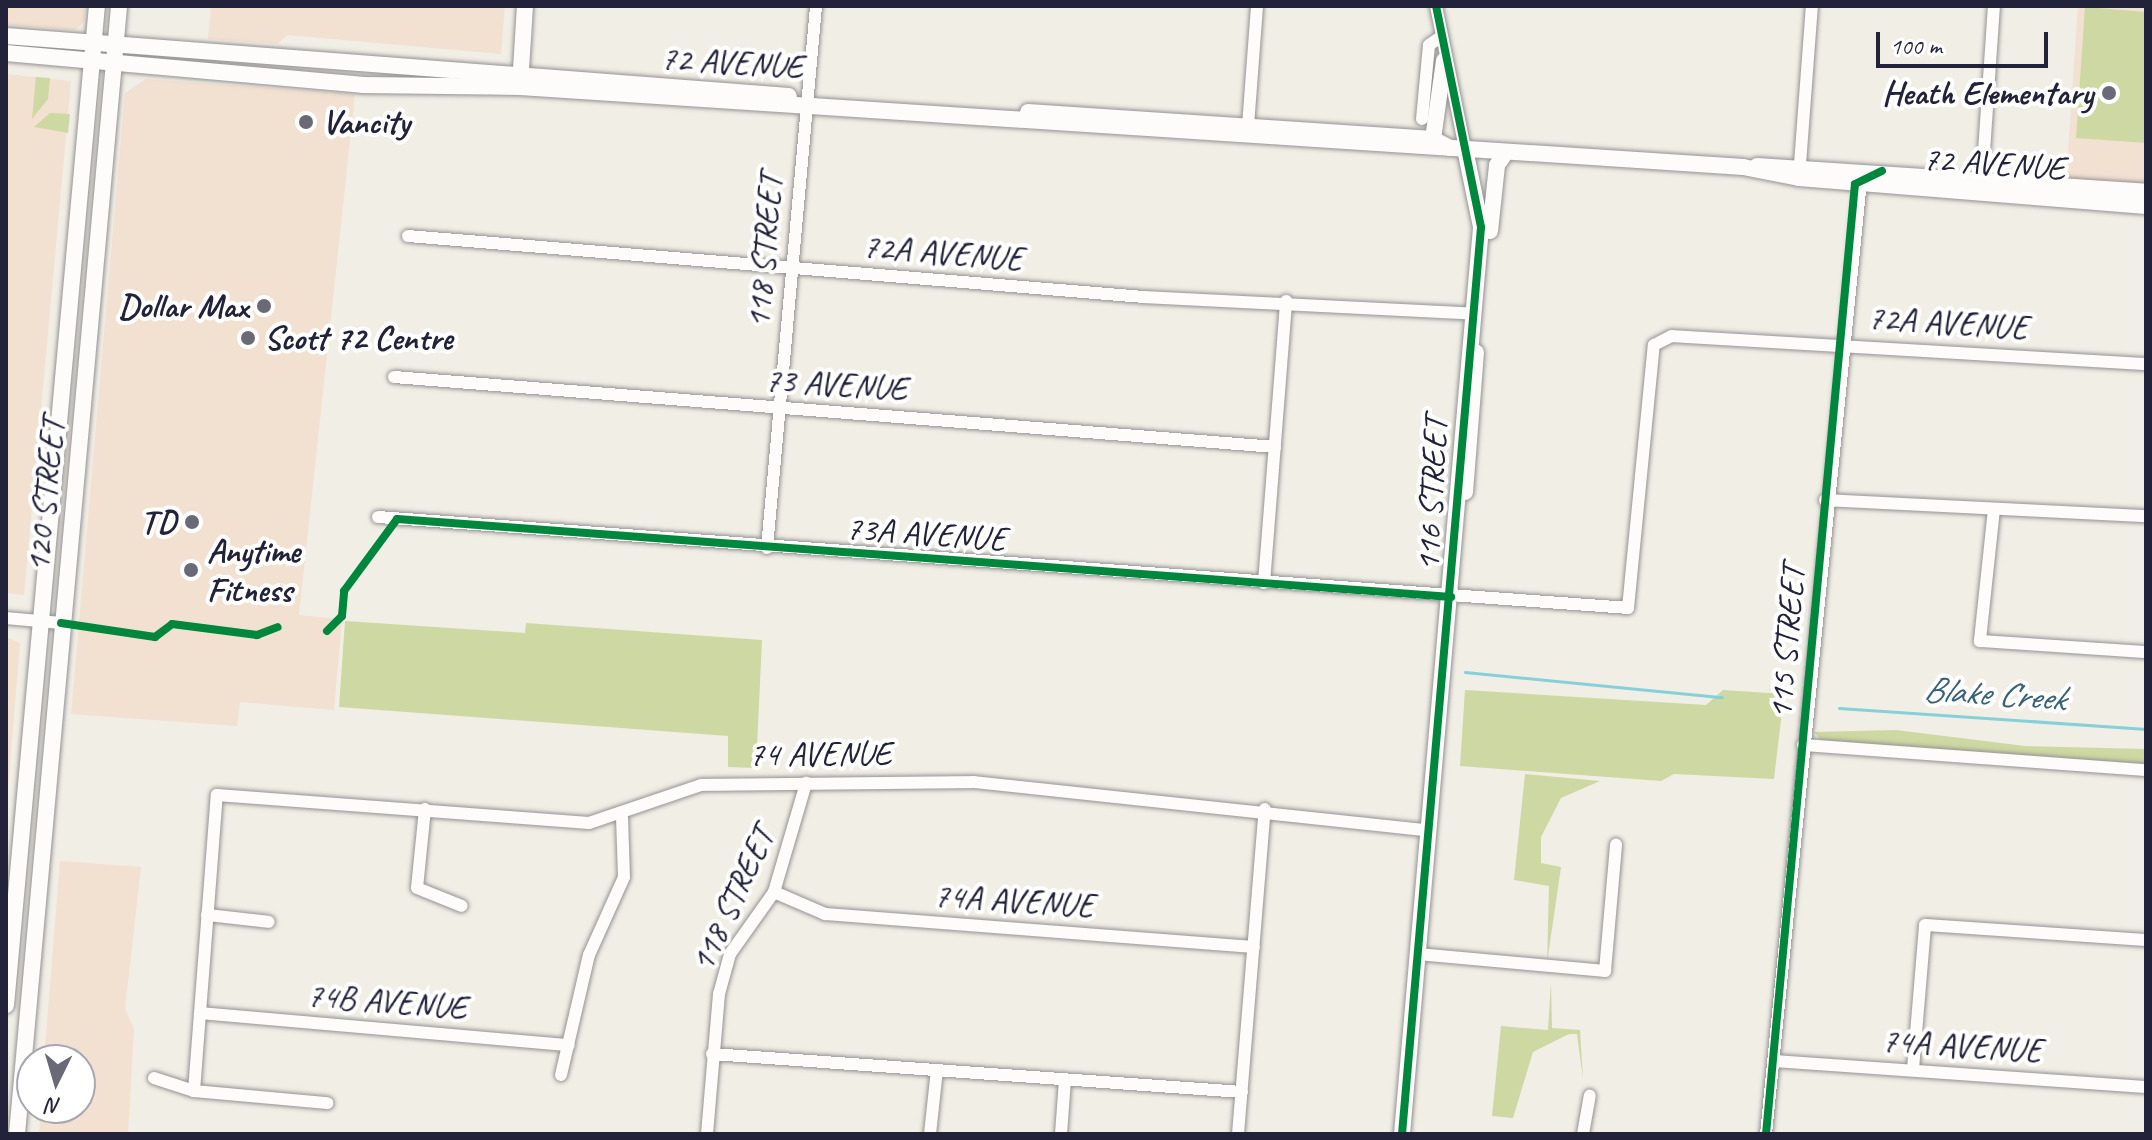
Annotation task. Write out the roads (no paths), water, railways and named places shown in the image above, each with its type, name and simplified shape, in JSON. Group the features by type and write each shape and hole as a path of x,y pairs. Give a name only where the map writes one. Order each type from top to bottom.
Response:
{"main road":[{"name":"120 STREET","path":"6,1005 97,6"},
{"name":"120 STREET","path":"17,1134 61,623 116,66 119,6"},
{"path":"520,82 525,6"},
{"name":"72 AVENUE","path":"6,36 357,63 520,82 1743,167 1855,184 2146,206"},
{"name":"72 AVENUE","path":"6,53 90,64 269,78 520,82"},
{"path":"1433,139 1444,61"},
{"path":"269,78 281,69 334,72 357,63"},
{"name":"72 AVENUE","path":"804,102 1433,139 1457,149"},
{"name":"116 STREET","path":"1402,1134 1455,545 1473,428 1481,206 1457,149"},
{"path":"1478,273 1497,165 1506,152"},
{"name":"72 AVENUE","path":"1743,167 1800,164 2146,192"},
{"path":"21,830 36,842 36,914"},
{"path":"14,917 25,928 28,1009"}],"street":[{"name":"118 STREET","path":"767,548 804,102 816,6"},
{"path":"1248,126 1257,6"},
{"name":"116 STREET","path":"1436,6 1438,39 1457,149"},
{"path":"1800,164 1812,6"},
{"path":"1982,181 1994,6"},
{"name":"116 STREET","path":"1422,119 1429,45 1438,39"},
{"path":"1855,184 1882,171"},
{"name":"115 STREET","path":"1766,1134 1855,184"},
{"name":"72A AVENUE","path":"408,236 790,268 1475,314"},
{"path":"1264,583 1286,301"},
{"name":"72A AVENUE","path":"1628,608 1654,345 1672,336 2146,364"},
{"name":"73 AVENUE","path":"394,377 1275,447"},
{"path":"1825,500 2146,516"},
{"path":"1994,509 1980,641 2146,652"},
{"name":"73A AVENUE","path":"378,517 767,548 1628,608"},
{"path":"6,618 61,623"},
{"path":"1803,745 2146,770"},
{"name":"74 AVENUE","path":"207,915 217,795 589,823 622,817 701,785 974,782 1265,809 1429,831"},
{"name":"118 STREET","path":"707,1134 712,1054 730,954 774,892 806,783"},
{"path":"425,809 417,888 462,906"},
{"path":"1238,1134 1265,809"},
{"path":"561,1075 589,955 624,877 622,817"},
{"path":"1418,954 1605,971 1616,844"},
{"name":"74A AVENUE","path":"774,892 825,914 1254,947"},
{"path":"194,1091 207,915 269,922"},
{"path":"1913,1069 1925,925 2146,940"},
{"name":"74B AVENUE","path":"200,1013 569,1045"},
{"path":"712,1054 1242,1092"},
{"name":"74A AVENUE","path":"1773,1061 2146,1087"},
{"path":"930,1134 937,1070"},
{"path":"154,1078 194,1091 327,1103"},
{"path":"1061,1134 1065,1079"},
{"path":"1583,1134 1590,1096"}],"waterway":[{"name":"Blake Creek","path":"1465,672 1722,697"},
{"name":"Blake Creek","path":"1839,708 2146,729"}],"place":[{"name":"Heath Elementary","path":"2109,93"},
{"name":"Vancity","path":"306,122"},
{"name":"Dollar Max","path":"264,306"},
{"name":"Scott 72 Centre","path":"248,338"},
{"name":"TD","path":"192,522"},
{"name":"Anytime Fitness","path":"191,570"}]}
